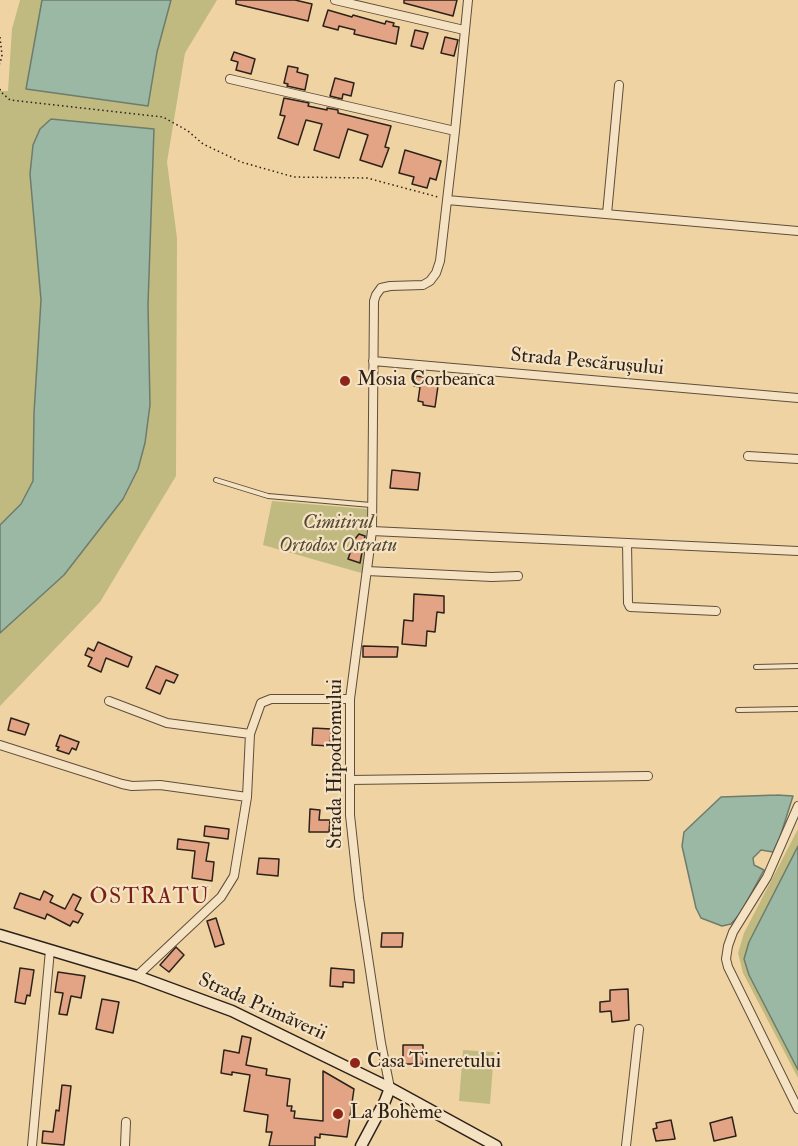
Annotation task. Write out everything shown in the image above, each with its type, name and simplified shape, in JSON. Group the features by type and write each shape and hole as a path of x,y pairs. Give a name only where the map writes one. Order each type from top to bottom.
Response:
{"main road":[{"name":"Strada Primăverii","path":"0,934 137,976 232,1011 390,1088 496,1146"},
{"path":"361,1146 386,1101 390,1088"}],"street":[{"path":"335,0 464,30"},
{"path":"468,0 447,200 798,231"},
{"path":"230,79 455,131"},
{"path":"607,214 619,85"},
{"name":"Strada Hipodromului","path":"390,1088 381,1043 354,861 350,815 350,699 372,531 373,361 376,295 381,288 390,286 423,285 430,281 436,273 440,261 447,200"},
{"name":"Strada Pescărușului","path":"373,361 798,398"},
{"path":"748,456 798,459"},
{"path":"372,531 798,551"},
{"path":"627,543 628,603 630,607 716,611"},
{"path":"367,571 492,578 518,576"},
{"path":"137,976 221,897 234,876 247,797 250,734 261,703 271,699 350,699"},
{"path":"109,701 167,723 250,734"},
{"path":"0,745 122,784 160,785 247,797"},
{"path":"350,780 648,776"},
{"path":"798,806 766,877 733,932 726,958 798,1109"},
{"path":"32,1146 50,950"},
{"path":"626,1146 639,1029"},
{"path":"125,1146 126,1122"}],"lane":[{"path":"216,480 268,496 372,505"},
{"path":"756,667 798,666"},
{"path":"738,710 798,709"}],"path":[{"path":"0,37 2,55 0,64"},
{"path":"0,89 1,93 10,100 163,117 188,131 203,144 241,162 294,177 367,178 447,200"}],"green space":[{"path":"20,0 217,0 185,53 167,162 177,238 176,476 100,602 0,706 0,91 8,91 12,29"},
{"name":"Cimitirul Ortodox Ostratu","path":"272,501 367,509 370,534 365,574 263,545"},
{"path":"798,829 798,1078 743,973 738,953 744,933"},
{"path":"463,1050 494,1052 490,1104 459,1101"}],"shaded area":[{"path":"42,0 171,0 157,52 148,106 26,89"},
{"path":"51,119 154,129 148,305 150,405 145,443 138,469 123,499 64,575 0,633 0,525 21,504 33,481 34,413 41,300 30,174 33,145 40,129"},
{"path":"793,796 773,852 761,850 753,858 754,865 764,870 740,914 731,924 722,926 701,918 696,908 682,846 684,832 721,797"},
{"path":"798,846 798,1070 749,975 744,959 749,942"}],"building":[{"path":"236,0 295,0 312,4 308,21 236,4"},
{"path":"404,0 457,0 453,16 404,3"},
{"path":"328,10 385,24 386,21 394,23 393,26 399,27 396,44 354,34 355,30 339,26 338,30 323,26"},
{"path":"415,30 428,33 423,49 411,46"},
{"path":"445,37 458,40 454,56 441,53"},
{"path":"234,52 255,59 251,74 236,70 238,62 231,60"},
{"path":"288,66 298,68 297,72 308,75 305,90 287,86 288,84 284,83"},
{"path":"335,78 354,83 351,96 343,94 342,99 330,96"},
{"path":"284,98 309,103 308,106 338,110 338,113 391,126 385,147 389,148 382,167 360,160 368,135 348,129 339,158 314,150 322,124 306,120 298,145 278,138 285,116 280,115"},
{"path":"405,150 441,161 436,180 430,178 427,188 412,184 414,177 399,173"},
{"path":"416,376 439,379 435,407 423,405 423,402 418,401 420,387 414,386"},
{"path":"392,470 420,473 418,490 390,488"},
{"path":"359,534 365,536 360,563 348,559"},
{"path":"414,594 444,596 444,613 437,612 435,632 427,631 426,646 402,644 404,620 413,621"},
{"path":"98,642 132,657 128,667 106,658 101,672 88,666 92,658 85,655 88,648 94,651"},
{"path":"363,646 398,647 397,657 363,657"},
{"path":"156,666 178,675 174,683 166,680 160,694 146,688"},
{"path":"11,718 29,724 25,735 8,730"},
{"path":"313,728 331,729 330,746 312,745"},
{"path":"60,735 79,742 76,750 72,748 69,754 57,750"},
{"path":"310,809 320,810 319,820 330,820 329,832 309,832"},
{"path":"205,826 229,829 228,839 204,836"},
{"path":"178,839 209,843 206,861 214,862 212,881 192,878 195,851 177,849"},
{"path":"259,858 279,859 278,876 257,874"},
{"path":"44,891 53,896 50,902 65,909 73,894 81,898 75,910 83,914 78,923 73,921 70,926 47,914 45,919 14,908 20,893 40,900"},
{"path":"216,918 224,944 215,947 207,921"},
{"path":"382,933 403,933 402,947 381,947"},
{"path":"176,947 184,955 169,972 160,965"},
{"path":"20,968 34,970 30,996 27,995 25,1004 15,1002"},
{"path":"331,968 354,970 354,983 343,982 343,987 330,986"},
{"path":"58,972 85,976 81,998 71,996 67,1015 59,1014 63,993 55,992"},
{"path":"628,989 629,1020 612,1022 611,1011 600,1012 600,1002 610,1001 610,990"},
{"path":"102,999 119,1002 113,1033 96,1029"},
{"path":"242,1036 251,1038 246,1065 267,1069 266,1075 290,1079 287,1106 292,1106 291,1111 295,1111 294,1118 323,1121 323,1071 354,1089 347,1137 320,1134 320,1138 315,1137 315,1146 269,1146 272,1132 266,1132 268,1115 244,1111 250,1075 221,1073 224,1050 239,1053"},
{"path":"403,1045 423,1045 423,1064 403,1064"},
{"path":"62,1085 71,1086 64,1145 42,1143 43,1131 53,1132 56,1110 59,1111"},
{"path":"732,1117 736,1136 714,1141 710,1123"},
{"path":"671,1120 675,1139 656,1141 653,1129 657,1128 656,1123"}],"place":[{"name":"Mosia Corbeanca","path":"345,381"},
{"name":"Casa Tineretului","path":"355,1063"},
{"name":"La Bohème","path":"338,1114"}],"district":[{"name":"OSTRATU","path":"150,898"}]}
